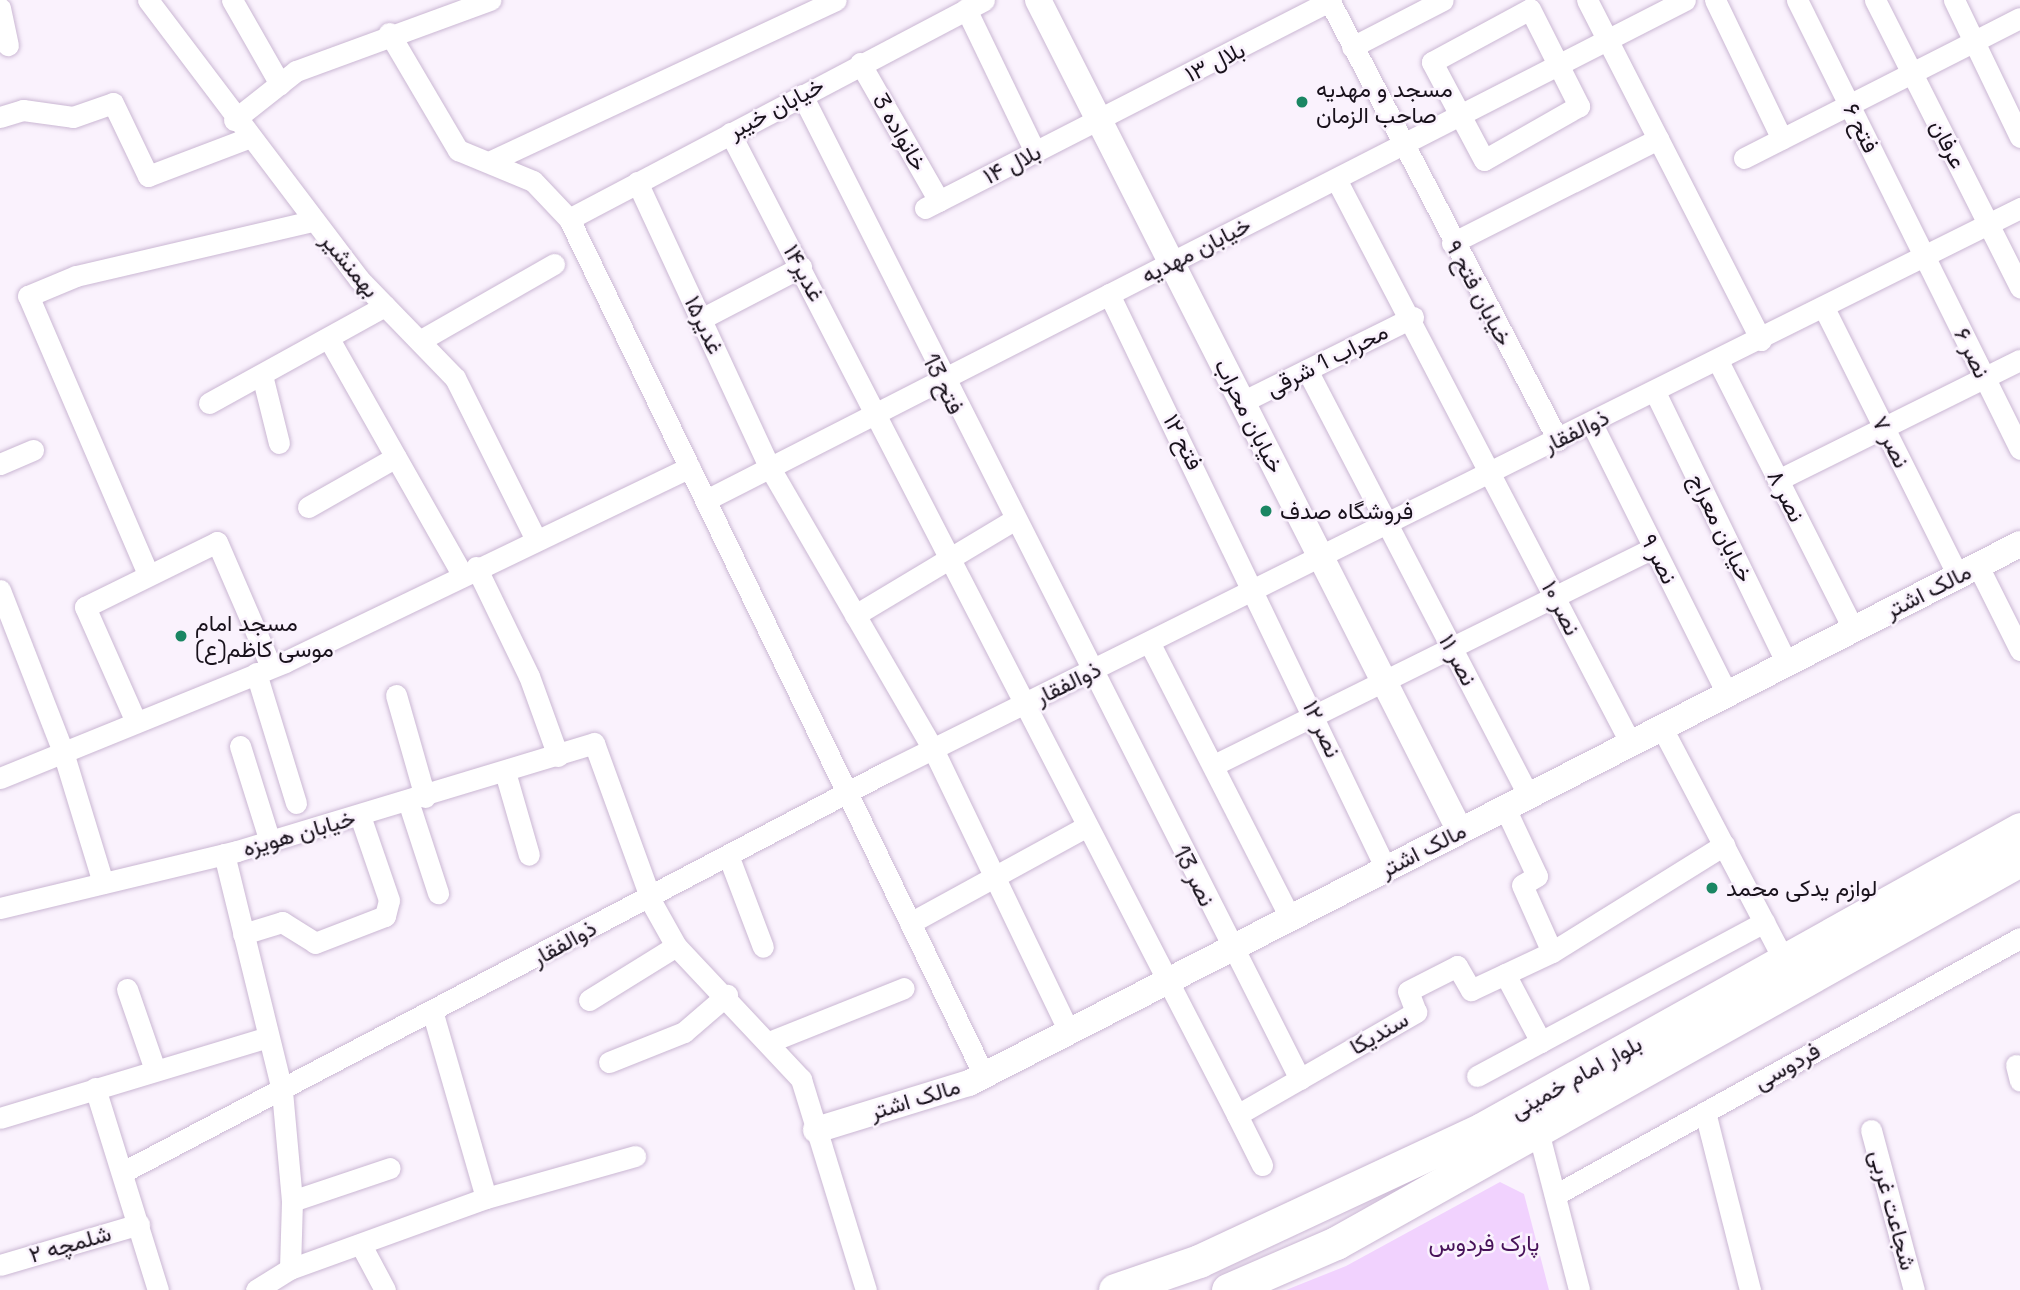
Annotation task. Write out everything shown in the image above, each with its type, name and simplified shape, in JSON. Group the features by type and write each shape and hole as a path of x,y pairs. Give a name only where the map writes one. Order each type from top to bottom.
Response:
{"main road":[{"name":"بلوار امام خمینی","path":"1115,1290 1199,1261 1320,1202 1482,1129 2020,829"},
{"name":"بلوار امام خمینی","path":"1228,1290 1297,1264 1336,1243 2020,860"},
{"path":"1320,1202 1320,1224 1336,1243"},
{"path":"1272,1225 1291,1240 1297,1264"}],"street":[{"name":"بهمنشیر","path":"148,0 234,120 313,221 384,306 424,339 454,378 536,538"},
{"path":"232,0 280,84"},
{"path":"234,120 280,84 389,33 490,0"},
{"path":"492,160 836,0"},
{"name":"خیابان محراب","path":"1038,0 1460,831"},
{"name":"بلال ۱۳","path":"1099,120 1330,0"},
{"name":"خیابان فتح ۹","path":"1330,0 1400,146 1558,440"},
{"path":"1352,47 1443,0"},
{"path":"1587,0 1761,340"},
{"name":"خیابان مهدیه","path":"706,500 1685,0"},
{"path":"1715,0 1782,139"},
{"name":"فتح ۶","path":"1797,0 1925,257"},
{"name":"عرفان","path":"1875,0 2020,287"},
{"path":"1954,0 2020,137"},
{"path":"975,5 1035,152"},
{"name":"خیابان خیبر","path":"569,219 860,63 975,5"},
{"path":"0,8 8,45"},
{"path":"1531,9 1558,65 1579,106 1484,160 1457,117 1432,62 1531,9"},
{"path":"1744,158 2020,18"},
{"path":"389,33 458,150 492,160 533,181 569,219 984,1075"},
{"name":"خانواده 3","path":"860,63 932,204"},
{"name":"فتح 13","path":"802,95 1088,672"},
{"path":"0,117 23,110 73,117 113,103 148,176 248,138"},
{"name":"بلال ۱۴","path":"932,204 1099,120"},
{"name":"غدیر۱۴","path":"730,133 878,413 1166,982"},
{"path":"1452,243 1658,139"},
{"name":"نصر ۱۰","path":"1336,179 1413,317 1631,744"},
{"name":"غدیر۱۵","path":"637,183 770,468 933,749 1069,1032"},
{"name":"ذوالفقار","path":"122,1172 433,1014 650,896 933,749 1824,309 2020,208"},
{"path":"148,574 28,296 76,276 313,221"},
{"name":"نصر ۶","path":"1925,257 2020,449"},
{"path":"424,339 554,264"},
{"path":"701,319 800,267"},
{"name":"فتح ۱۲","path":"1109,294 1256,589"},
{"path":"209,403 384,306"},
{"name":"نصر ۷","path":"1824,309 1883,428 1968,571 2020,650"},
{"name":"محراب 1 شرقی","path":"1242,402 1413,317"},
{"path":"328,338 396,457 469,570 529,676 558,756"},
{"path":"1778,480 2020,360"},
{"name":"نصر ۸","path":"1718,361 1854,630"},
{"name":"نصر ۱۱","path":"1307,370 1529,796"},
{"path":"262,374 279,443"},
{"name":"خیابان معراج","path":"1655,392 1787,663"},
{"name":"نصر ۹","path":"1592,424 1727,694"},
{"path":"0,464 33,450"},
{"path":"308,507 396,457"},
{"path":"0,778 264,670 536,538 690,467"},
{"path":"855,615 1012,521"},
{"path":"136,722 85,607 217,542 264,670 296,803"},
{"name":"مالک اشتر","path":"816,1129 984,1075 2020,544"},
{"path":"1216,764 1452,650 1654,548"},
{"name":"نصر ۱۲","path":"1256,589 1387,869"},
{"path":"0,590 7,628 63,752 103,883"},
{"path":"1149,642 1216,764 1290,918"},
{"name":"نصر 13","path":"1088,672 1300,1079"},
{"path":"396,695 438,893"},
{"path":"1662,728 1785,962"},
{"name":"خیابان هویزه","path":"0,908 270,842 594,743 650,896"},
{"path":"240,746 270,842"},
{"path":"505,772 529,855"},
{"path":"1505,808 1537,876 1522,885 1552,952"},
{"path":"243,934 282,922 315,943 385,916 389,901 360,816"},
{"path":"910,923 1087,827"},
{"name":"سندیکا","path":"1237,1115 1416,1012 1408,991 1457,966 1471,990 1552,952 1724,845"},
{"path":"224,854 282,1091 292,1201 290,1269"},
{"path":"729,855 763,947"},
{"path":"650,896 676,946 727,995 801,1079 866,1290"},
{"path":"1477,1076 1764,922"},
{"name":"فردوسی","path":"1555,1195 2020,938"},
{"path":"589,1000 676,946"},
{"path":"1505,974 1541,1042"},
{"path":"1166,982 1262,1166"},
{"path":"769,1042 904,988"},
{"path":"127,989 155,1070"},
{"path":"609,1062 684,1032 727,995"},
{"path":"433,1014 486,1198"},
{"path":"0,1118 268,1037"},
{"path":"95,1088 158,1290"},
{"path":"1704,1112 1750,1290"},
{"name":"شجاعت غربی","path":"1871,1130 1914,1290"},
{"path":"1538,1131 1579,1290"},
{"path":"256,1290 290,1269 486,1198 635,1156"},
{"path":"292,1201 390,1168"},
{"name":"شلمچه ۲","path":"0,1265 139,1224"},
{"path":"361,1245 385,1290"}],"green space":[{"name":"پارک فردوس","path":"1500,1182 1524,1194 1549,1290 1286,1290 1346,1266"}],"place":[{"name":"مسجد و مهدیه صاحب الزمان","path":"1302,102"},
{"name":"فروشگاه صدف","path":"1266,511"},
{"name":"مسجد امام موسی کاظم(ع)","path":"181,636"},
{"name":"لوازم یدکی محمد","path":"1712,888"}]}
